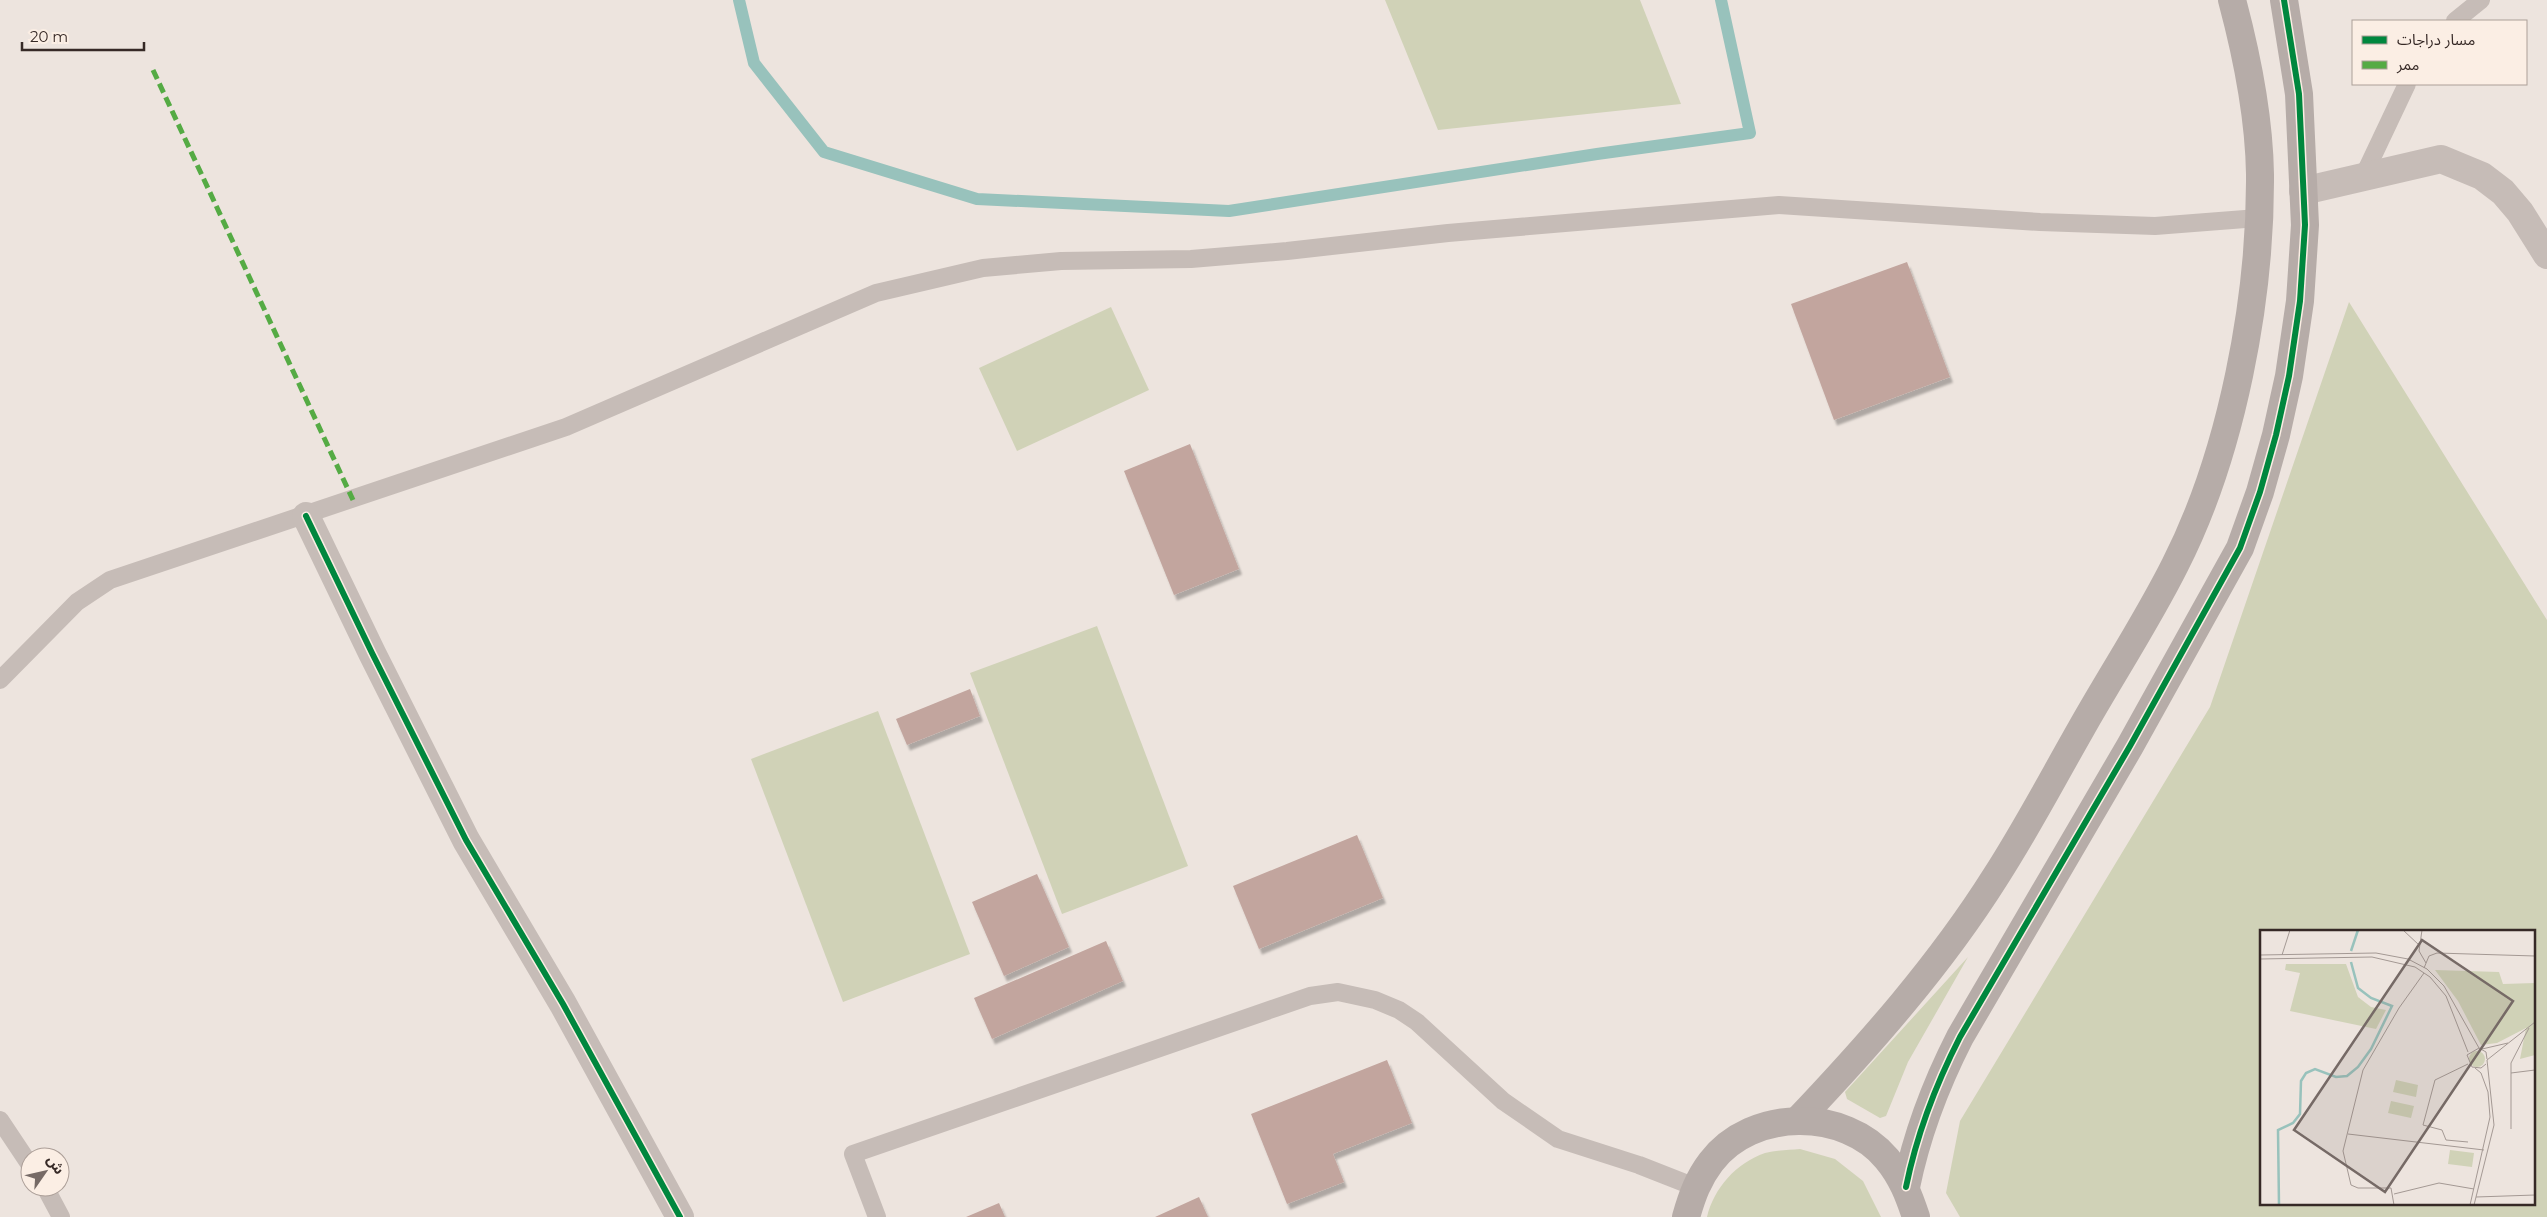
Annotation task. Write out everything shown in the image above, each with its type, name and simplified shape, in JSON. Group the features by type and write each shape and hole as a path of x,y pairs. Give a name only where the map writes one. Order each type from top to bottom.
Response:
{"street":[{"path":"1798,1120 1901,1005 1951,942 1992,883 2176,564 2202,499 2224,432 2238,374 2252,301 2258,218 2260,172 2253,97 2232,0"},
{"path":"1906,1187 1921,1124 1938,1080 1960,1037 2130,746 2240,548 2274,443 2289,376 2300,301 2305,225 2299,94 2284,0"},
{"path":"2303,191 2441,159 2462,166 2482,176 2503,192 2520,212 2547,255"},
{"path":"306,516 466,840 563,1004 680,1217"},
{"path":"1686,1217 1695,1188 1712,1160 1737,1139 1766,1125 1798,1120 1830,1124 1860,1136 1886,1158 1906,1187 1916,1217"}],"lane":[{"path":"2456,20 2481,0"},
{"path":"2363,177 2408,85"},
{"path":"0,680 77,602 110,580 306,516 566,427 876,293 983,268 1061,261 1191,259 1287,252 1448,233 1779,205 2040,222 2154,226 2258,218"},
{"path":"877,1217 853,1154 1310,996 1338,992 1375,1000 1411,1018 1503,1101 1558,1138 1639,1165 1695,1188"},
{"path":"0,1120 20,1150"},
{"path":"50,1197 61,1217"}],"green space":[{"path":"1385,0 1640,0 1681,104 1438,130"},
{"path":"2349,302 2547,620 2547,1217 1960,1217 1946,1193 1960,1121 2210,707"},
{"path":"1111,307 1149,390 1017,451 979,368"},
{"path":"1097,626 1188,866 1062,914 970,673"},
{"path":"878,711 970,954 843,1002 751,759"},
{"path":"1968,957 1908,1062 1886,1116 1880,1118 1847,1099 1845,1092"},
{"path":"1800,1149 1835,1159 1863,1181 1881,1217 1707,1217 1710,1206 1721,1187 1745,1163 1765,1153"}],"building":[{"path":"1907,262 1950,377 1834,420 1791,304"},
{"path":"1190,444 1239,569 1174,595 1124,471"},
{"path":"970,689 980,716 907,745 896,719"},
{"path":"1357,835 1383,898 1259,949 1233,886"},
{"path":"1037,874 1069,947 1004,976 972,902"},
{"path":"1106,941 1123,981 992,1039 974,998"},
{"path":"1387,1060 1412,1123 1333,1154 1344,1182 1287,1204 1251,1114"},
{"path":"1199,1197 1208,1217 1155,1217"},
{"path":"999,1203 1005,1217 966,1217"}],"waterway":[{"path":"739,0 754,63 824,152 977,199 1229,211 1597,154 1750,133 1721,0"}],"marked path":[{"path":"153,70 353,500"}],"cycle path":[{"path":"1906,1187 1910,1167 1928,1110 1960,1037 2130,746 2240,548 2260,492 2276,435 2289,376 2300,301 2305,225 2299,94 2284,0"},
{"path":"306,516 466,840 563,1004 680,1217"}]}
